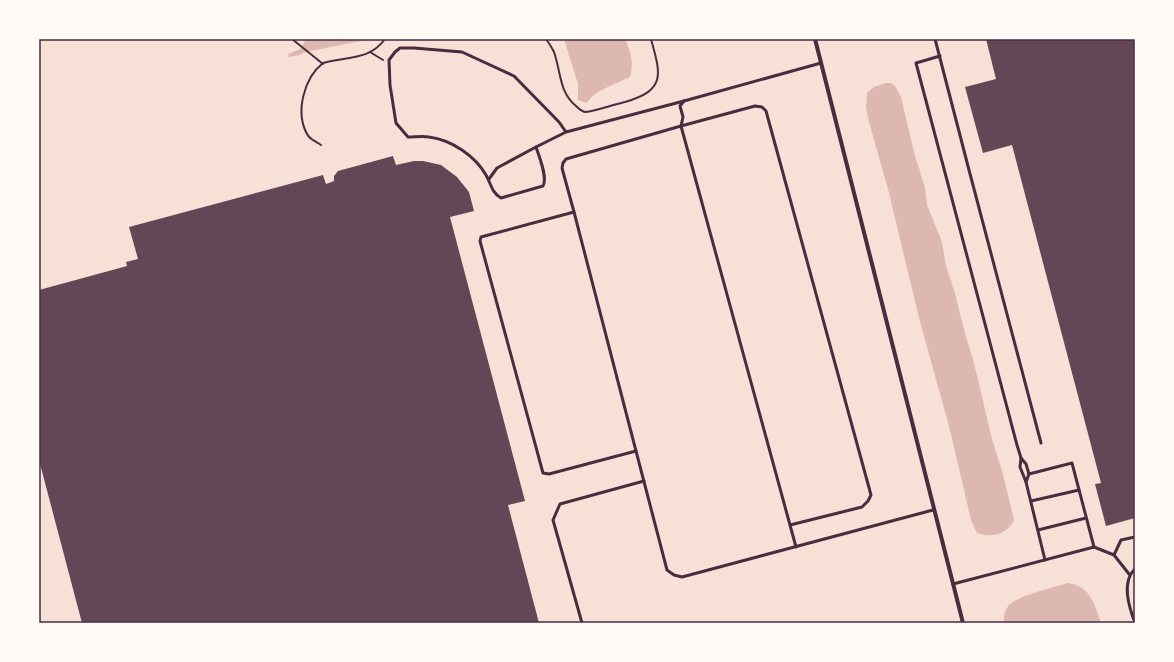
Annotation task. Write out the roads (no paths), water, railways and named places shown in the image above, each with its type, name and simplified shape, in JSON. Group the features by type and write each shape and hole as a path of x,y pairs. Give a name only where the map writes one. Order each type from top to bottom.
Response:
{"street":[{"path":"815,39 933,510 963,623"}],"lane":[{"path":"935,39 1041,443"},
{"path":"536,147 545,177 545,183 543,186 501,198 495,195 489,180 476,161 456,146 429,137 408,137 396,122 390,85 389,62 395,52 400,48 414,48 462,52 514,76 559,122 566,132"},
{"path":"940,56 916,63 1021,458 1020,468 1026,482 1045,560"},
{"path":"489,180 490,176 497,168 566,132 821,63"},
{"path":"684,101 680,106 683,117 681,126 796,547"},
{"path":"790,525 862,507 871,495 766,111 755,106 566,158 562,168 667,570 674,575 682,577 933,510"},
{"path":"574,212 481,237 480,241 543,473 549,474 636,451"},
{"path":"1021,458 1026,464 1029,474 1026,482"},
{"path":"1029,474 1072,463 1094,547"},
{"path":"582,623 553,520 560,504 644,481"},
{"path":"1031,501 1079,490"},
{"path":"1038,530 1086,518"},
{"path":"1114,555 1121,540 1135,537"},
{"path":"953,584 1094,547 1114,555 1129,574 1128,602 1134,623"},
{"path":"1129,574 1135,569"}]}
